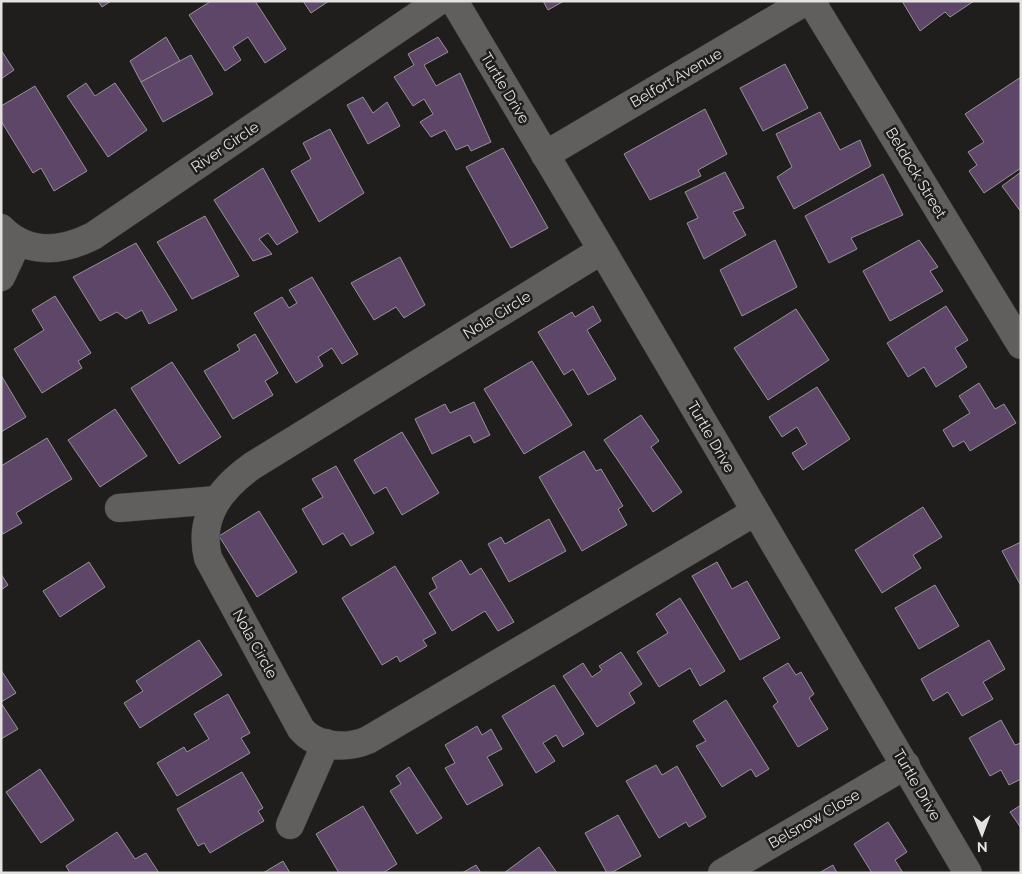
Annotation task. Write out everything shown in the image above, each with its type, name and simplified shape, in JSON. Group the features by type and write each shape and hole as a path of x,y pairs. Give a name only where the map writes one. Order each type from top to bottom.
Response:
{"street":[{"name":"River Circle","path":"9,235 28,246 56,248 79,243 93,236 439,1"},
{"name":"Turtle Drive","path":"454,1 968,873"},
{"name":"Belfort Avenue","path":"545,155 806,1"},
{"name":"Beldock Street","path":"811,1 1021,345"},
{"path":"1,277 9,235"},
{"name":"Nola Circle","path":"602,250 252,466 230,484 217,500 206,526 206,550 212,567 301,728 312,738 326,743 346,746 368,740 755,512"},
{"path":"119,508 217,500"},
{"path":"290,825 326,743"},
{"name":"Belsnow Close","path":"722,873 906,765"}],"building":[{"path":"98,1 111,1 102,7"},
{"path":"211,1 255,1 286,49 265,63 248,37 233,47 241,60 225,71 189,15"},
{"path":"303,1 329,1 311,13"},
{"path":"543,1 564,1 548,10"},
{"path":"902,1 974,1 950,17 945,12 920,31"},
{"path":"166,37 180,61 141,82 130,61"},
{"path":"438,37 448,52 424,65 436,86 460,73 491,142 471,151 468,145 456,150 445,130 431,137 420,122 433,114 424,99 413,106 394,77 414,65 408,54"},
{"path":"1,50 14,70 1,79"},
{"path":"191,55 213,94 163,122 141,82"},
{"path":"785,64 808,108 763,131 740,88"},
{"path":"1021,77 1021,168 984,193 969,171 977,165 968,152 984,142 965,114"},
{"path":"86,83 95,96 115,83 147,130 108,157 67,96"},
{"path":"35,86 87,171 54,191 41,168 33,173 1,121 1,106"},
{"path":"363,97 373,113 387,102 400,126 368,144 347,105"},
{"path":"705,109 727,154 698,170 701,176 650,200 624,154"},
{"path":"820,112 840,150 860,140 871,166 794,209 777,177 792,167 776,134"},
{"path":"330,129 364,193 319,222 291,171 311,159 303,143"},
{"path":"503,148 548,228 511,248 466,167"},
{"path":"263,168 298,232 277,245 268,233 259,239 272,254 253,261 214,200"},
{"path":"725,172 744,208 733,212 746,235 704,259 687,223 698,218 685,192"},
{"path":"1021,172 1021,212 1002,186"},
{"path":"883,174 903,215 851,238 857,249 829,263 805,216"},
{"path":"205,216 239,276 192,299 157,242"},
{"path":"775,240 797,287 742,316 720,270"},
{"path":"919,240 938,267 930,271 943,291 890,321 863,271"},
{"path":"136,243 177,310 149,324 142,310 126,319 117,312 100,321 73,277"},
{"path":"400,257 425,305 404,318 396,307 374,320 351,283"},
{"path":"312,277 358,354 342,364 332,348 318,357 323,366 296,383 254,313 282,297 289,308 297,303 289,290"},
{"path":"55,296 91,353 78,361 82,368 42,393 14,349 44,330 32,310"},
{"path":"593,306 601,321 587,330 616,379 588,395 573,369 564,375 538,332 572,312 575,317"},
{"path":"946,306 968,340 955,348 967,367 936,387 924,367 908,377 887,343"},
{"path":"796,309 829,360 768,400 734,348"},
{"path":"255,334 278,373 265,381 273,395 233,419 204,371 240,350 237,345"},
{"path":"532,361 572,425 524,454 484,389"},
{"path":"172,362 221,437 179,464 131,388"},
{"path":"1,375 26,417 1,432"},
{"path":"979,383 995,409 1004,404 1016,423 970,451 964,441 953,447 943,430 970,413 959,396"},
{"path":"817,387 850,439 803,470 792,453 807,444 797,427 782,437 769,417"},
{"path":"474,402 490,435 474,443 470,435 432,454 415,419 445,404 450,413"},
{"path":"115,409 147,456 100,487 68,440"},
{"path":"641,415 659,441 651,447 682,492 653,512 604,440"},
{"path":"402,432 439,493 402,515 386,487 374,494 354,460"},
{"path":"47,438 72,479 16,513 22,523 1,535 1,466"},
{"path":"584,451 596,471 601,469 623,506 618,509 627,525 582,551 539,477"},
{"path":"336,466 374,533 351,546 343,533 323,545 302,509 323,497 312,479"},
{"path":"923,507 942,537 913,555 921,568 882,593 855,550"},
{"path":"259,511 297,572 257,597 219,536"},
{"path":"549,519 566,551 509,582 488,544 501,537 505,544"},
{"path":"1021,542 1021,586 1002,551"},
{"path":"461,560 470,575 481,568 514,622 498,631 485,611 452,631 429,593 437,588 432,578"},
{"path":"89,562 105,587 60,617 43,591"},
{"path":"717,562 732,589 747,581 780,638 740,660 692,576"},
{"path":"395,566 436,633 423,640 427,646 400,662 397,656 382,665 342,598"},
{"path":"1,574 8,585 1,590"},
{"path":"935,585 959,626 919,649 895,608"},
{"path":"680,598 725,671 700,686 690,668 659,687 637,652 668,633 656,614"},
{"path":"199,640 222,675 140,728 124,703 143,691 136,681"},
{"path":"989,640 1005,669 983,682 993,699 962,716 948,692 933,701 921,679"},
{"path":"621,652 642,684 629,693 635,703 597,727 563,676 583,663 592,677 602,670 599,666"},
{"path":"788,663 796,675 801,672 814,694 809,698 828,729 798,747 773,706 778,702 763,678"},
{"path":"1,670 16,693 1,702"},
{"path":"554,685 584,734 563,747 556,735 543,743 555,761 536,773 502,716"},
{"path":"228,694 250,733 241,738 250,753 177,796 157,763 184,747 187,752 209,739 194,714"},
{"path":"726,700 769,769 756,777 751,769 722,787 696,746 706,741 693,721"},
{"path":"1,703 18,729 1,739"},
{"path":"1001,720 1015,745 1021,743 1021,779 1009,785 1001,770 990,776 969,738"},
{"path":"477,726 482,735 491,729 502,749 487,757 503,785 467,805 445,768 455,763 445,745"},
{"path":"656,765 662,775 677,766 706,817 689,827 686,822 659,838 626,781"},
{"path":"409,767 442,818 417,834 390,791 401,784 396,776"},
{"path":"40,769 74,820 41,843 6,792"},
{"path":"242,772 263,808 258,811 264,821 210,853 204,843 198,846 177,809"},
{"path":"1021,805 1021,828 1010,812"},
{"path":"363,806 397,864 383,873 339,873 316,834"},
{"path":"618,815 641,856 611,873 607,873 585,833"},
{"path":"888,822 907,852 895,860 903,873 872,873 854,844"},
{"path":"117,832 135,859 146,853 159,873 70,873 66,866"},
{"path":"539,847 557,873 504,873"},
{"path":"283,861 290,873 263,873"},
{"path":"476,865 481,873 462,873"},
{"path":"833,865 837,873 819,873"}]}
